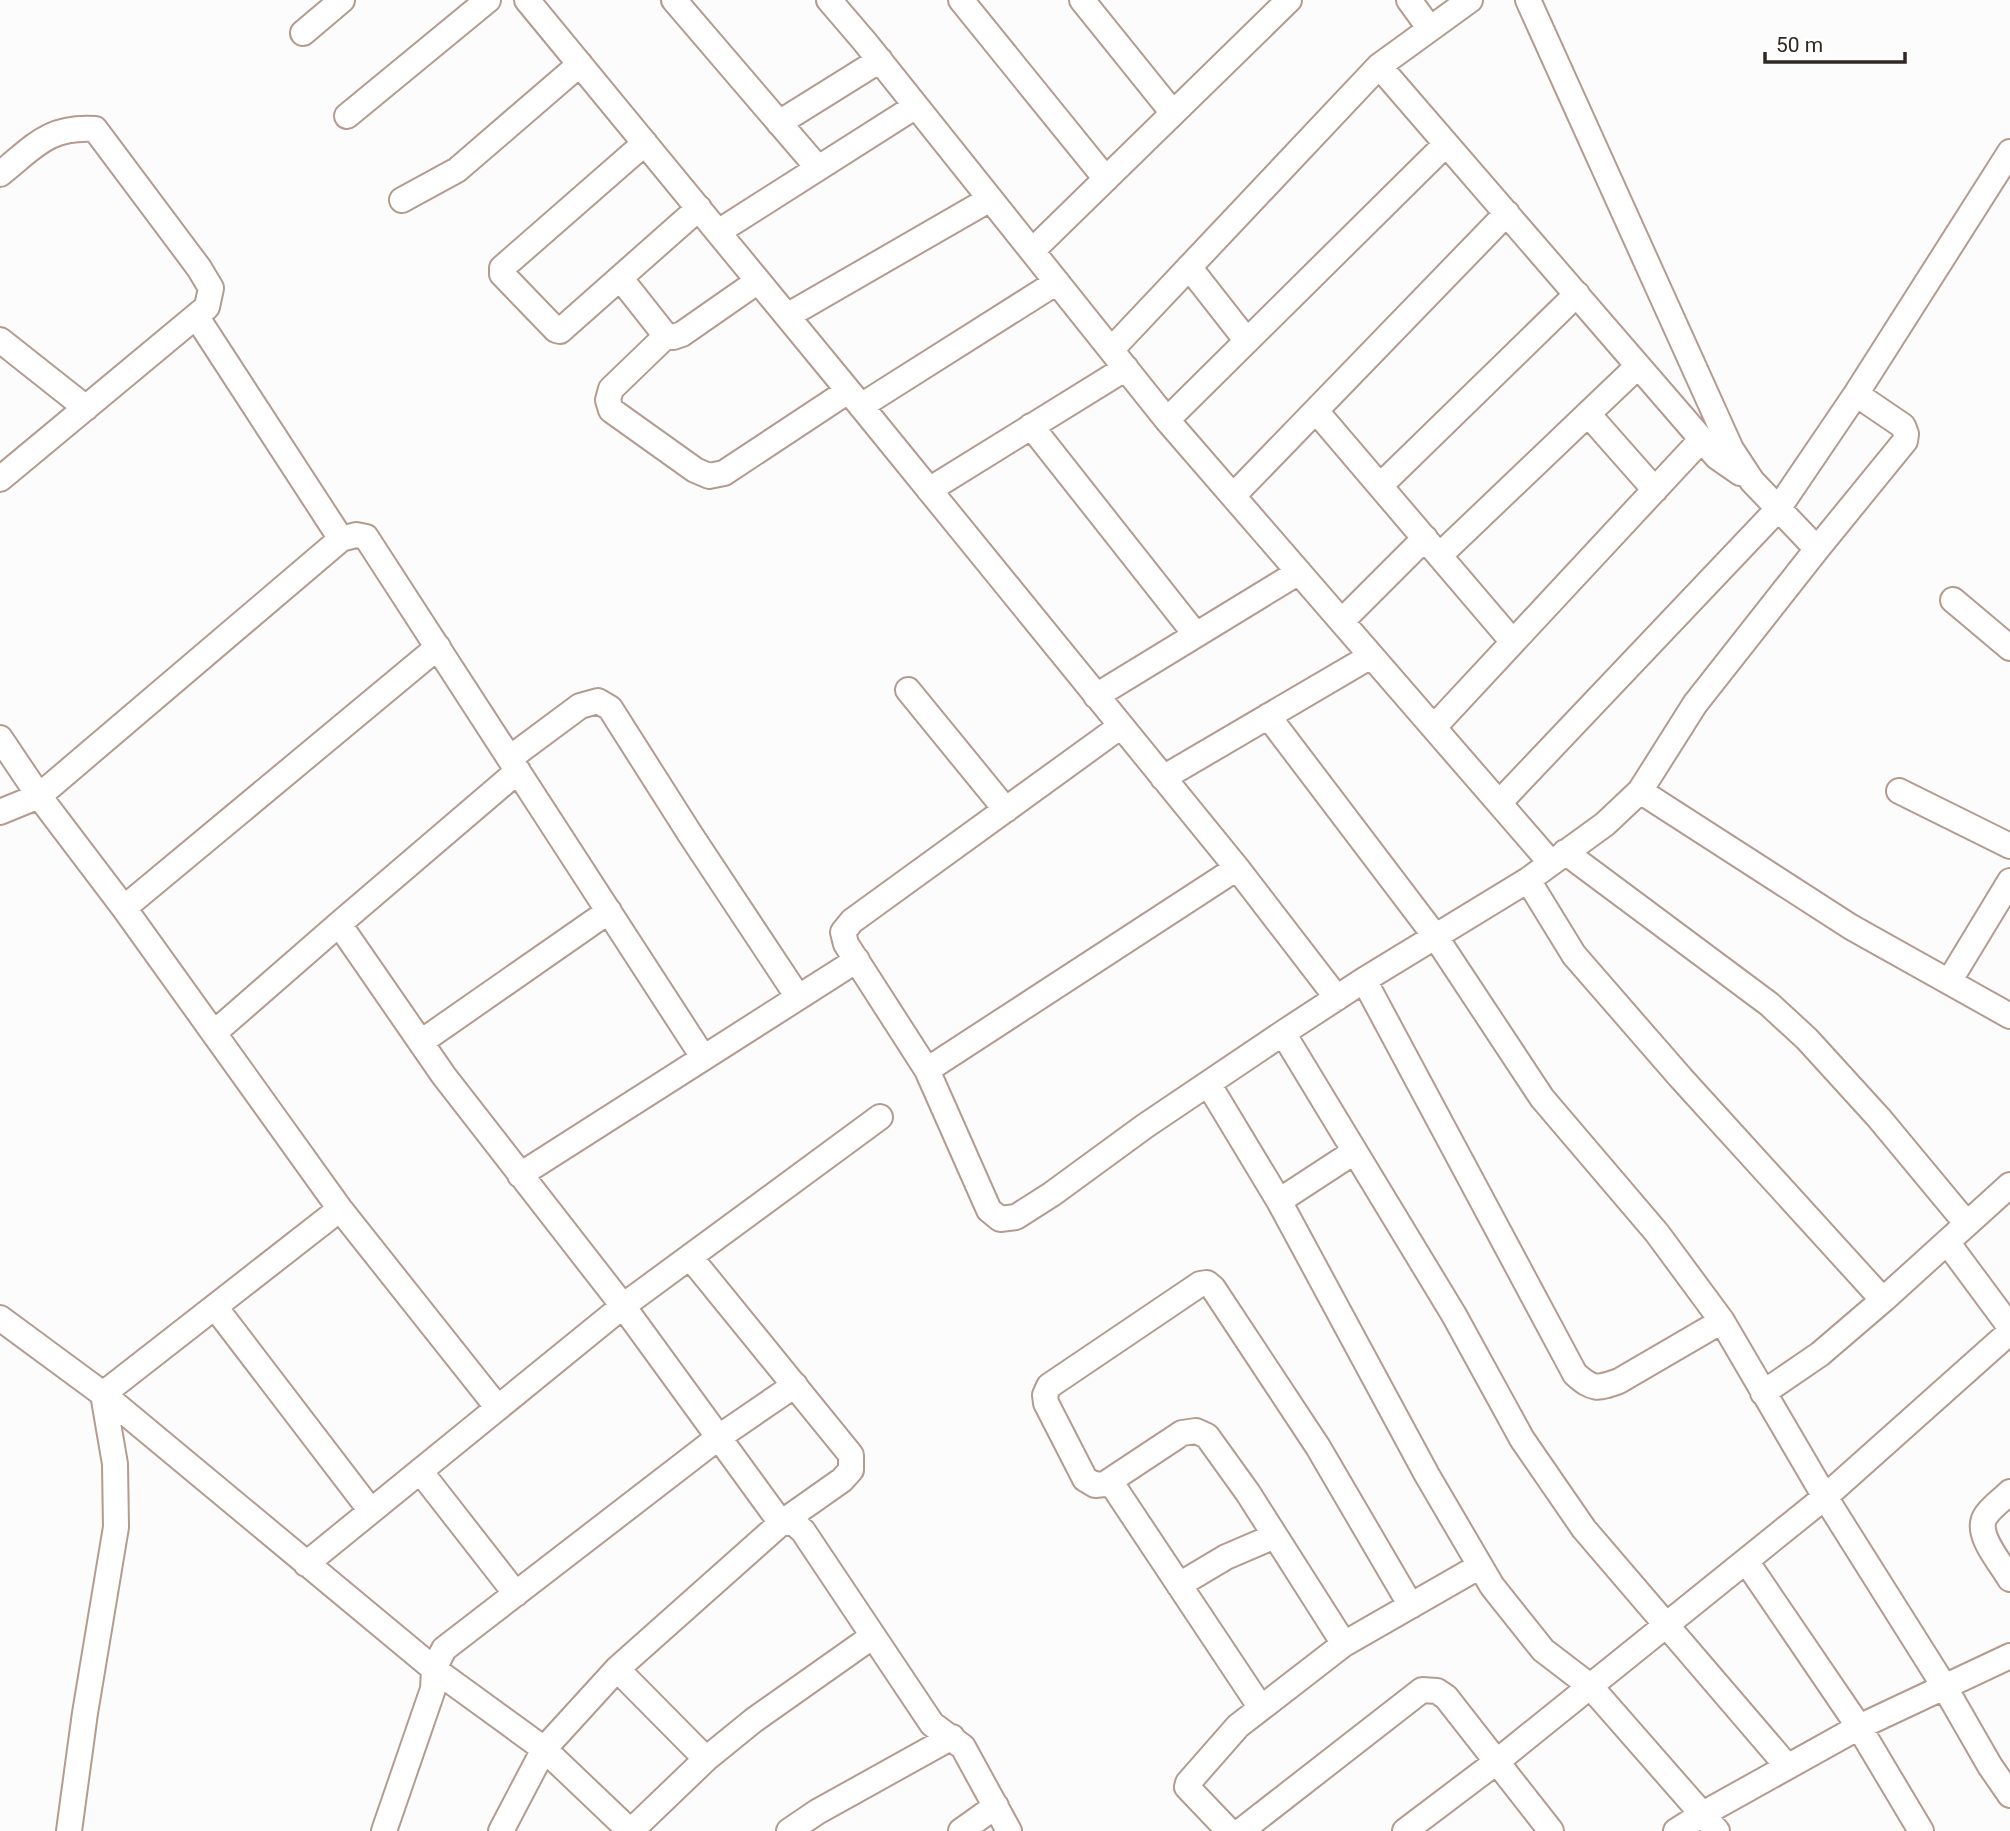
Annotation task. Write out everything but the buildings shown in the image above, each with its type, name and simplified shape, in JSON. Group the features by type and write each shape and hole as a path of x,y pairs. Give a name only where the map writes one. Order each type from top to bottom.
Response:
{"street":[{"path":"303,33 342,0"},
{"path":"347,116 488,0"},
{"path":"527,0 1237,868 1337,998"},
{"path":"674,0 818,168"},
{"path":"828,0 880,60 1167,420 1499,803 1558,858 1769,1004 1847,1081 1967,1224"},
{"path":"961,0 1107,179"},
{"path":"1032,251 1289,0"},
{"path":"1409,0 1430,29"},
{"path":"929,489 1031,426 1119,359 1189,267 1379,66 1470,0"},
{"path":"1528,0 1731,449 1752,481 1816,549"},
{"path":"1095,4 1173,113"},
{"path":"779,123 880,60"},
{"path":"402,200 457,170 580,64"},
{"path":"1379,66 1717,457 1752,481"},
{"path":"718,232 916,106"},
{"path":"0,174 51,134 77,128 95,129 211,288 207,307 0,479"},
{"path":"645,143 501,271 556,330 560,331 699,208"},
{"path":"1167,420 1446,144"},
{"path":"1499,803 1777,509 1856,394 2010,152"},
{"path":"787,316 990,199"},
{"path":"1233,496 1507,214"},
{"path":"1189,267 1247,341"},
{"path":"621,279 666,337"},
{"path":"758,281 682,334 666,337 611,389 608,400 611,410 695,470 709,476 724,474 1057,282"},
{"path":"1380,486 1577,294"},
{"path":"196,316 341,539"},
{"path":"0,340 86,408"},
{"path":"1342,621 1588,414 1638,366"},
{"path":"1121,726 852,921 843,932 851,964 927,1070 989,1210 1000,1219 1016,1217 1283,1033 1528,880 1605,824 1640,791 1695,704 1816,549 1905,441 1903,426 1856,394"},
{"path":"1316,411 1513,642"},
{"path":"1588,414 1655,490"},
{"path":"1031,426 1196,635"},
{"path":"1434,727 1702,439"},
{"path":"0,812 39,796 341,539 356,535 366,537 703,1057"},
{"path":"1096,696 1299,572"},
{"path":"1953,600 2010,648"},
{"path":"124,908 438,647"},
{"path":"1163,778 1371,656"},
{"path":"908,691 1006,810"},
{"path":"214,1033 580,706 598,701 610,708 690,834 806,992"},
{"path":"1268,716 1435,936 1542,1098 1657,1233 1722,1321 1825,1497 2010,1795"},
{"path":"0,738 39,796 124,908 340,1209 498,1408"},
{"path":"1640,791 1851,927 1950,980 2010,1016"},
{"path":"1899,791 2010,846"},
{"path":"927,1070 1237,868"},
{"path":"1528,880 1574,955 1681,1078 1883,1300"},
{"path":"1950,980 2010,881"},
{"path":"421,1042 609,911"},
{"path":"339,923 421,1042 520,1175 623,1306 781,1523"},
{"path":"520,1175 851,964"},
{"path":"1364,980 1575,1374 1588,1385 1601,1387 1619,1381 1722,1321"},
{"path":"1283,1033 1454,1315 1522,1439 1584,1529 1787,1766"},
{"path":"1209,1085 1279,1201 1427,1475 1492,1586 1543,1650 1590,1686 1709,1823"},
{"path":"306,1564 623,1306 880,1117"},
{"path":"1279,1201 1354,1152"},
{"path":"1763,1393 1820,1354 2010,1185"},
{"path":"103,1394 340,1209"},
{"path":"1947,1242 2010,1327"},
{"path":"501,1831 544,1749 617,1670 781,1523 842,1480 851,1470 851,1455 690,1257"},
{"path":"1344,1644 1248,1493 1207,1436 1196,1431 1182,1433 1110,1481 1095,1485 1085,1479 1046,1403 1045,1395 1049,1386 1200,1284 1207,1283 1213,1288 1318,1447 1411,1606"},
{"path":"215,1307 371,1511"},
{"path":"0,1318 103,1394 434,1669 544,1749 631,1831 706,1759 754,1720 873,1636"},
{"path":"1405,1831 1495,1763 1825,1497 2010,1332"},
{"path":"384,1831 433,1689 434,1669 444,1649 719,1437 795,1385"},
{"path":"69,1831 85,1713 116,1527 115,1464 103,1394"},
{"path":"421,1471 516,1594"},
{"path":"1110,1481 1261,1708"},
{"path":"2010,1492 1986,1515 1982,1525 1985,1536 2010,1579"},
{"path":"781,1523 794,1523 803,1531 932,1724 963,1747 1009,1831"},
{"path":"1179,1585 1226,1557 1275,1536"},
{"path":"1746,1561 1860,1727 1921,1831"},
{"path":"1229,1831 1190,1792 1188,1783 1238,1726 1344,1644 1480,1566"},
{"path":"1676,1831 1709,1823 1787,1766 1860,1727 2010,1656"},
{"path":"617,1670 706,1759"},
{"path":"1241,1831 1422,1690 1437,1691 1446,1698 1550,1831"},
{"path":"789,1831 817,1812 952,1737"},
{"path":"961,1831 996,1806"}]}
